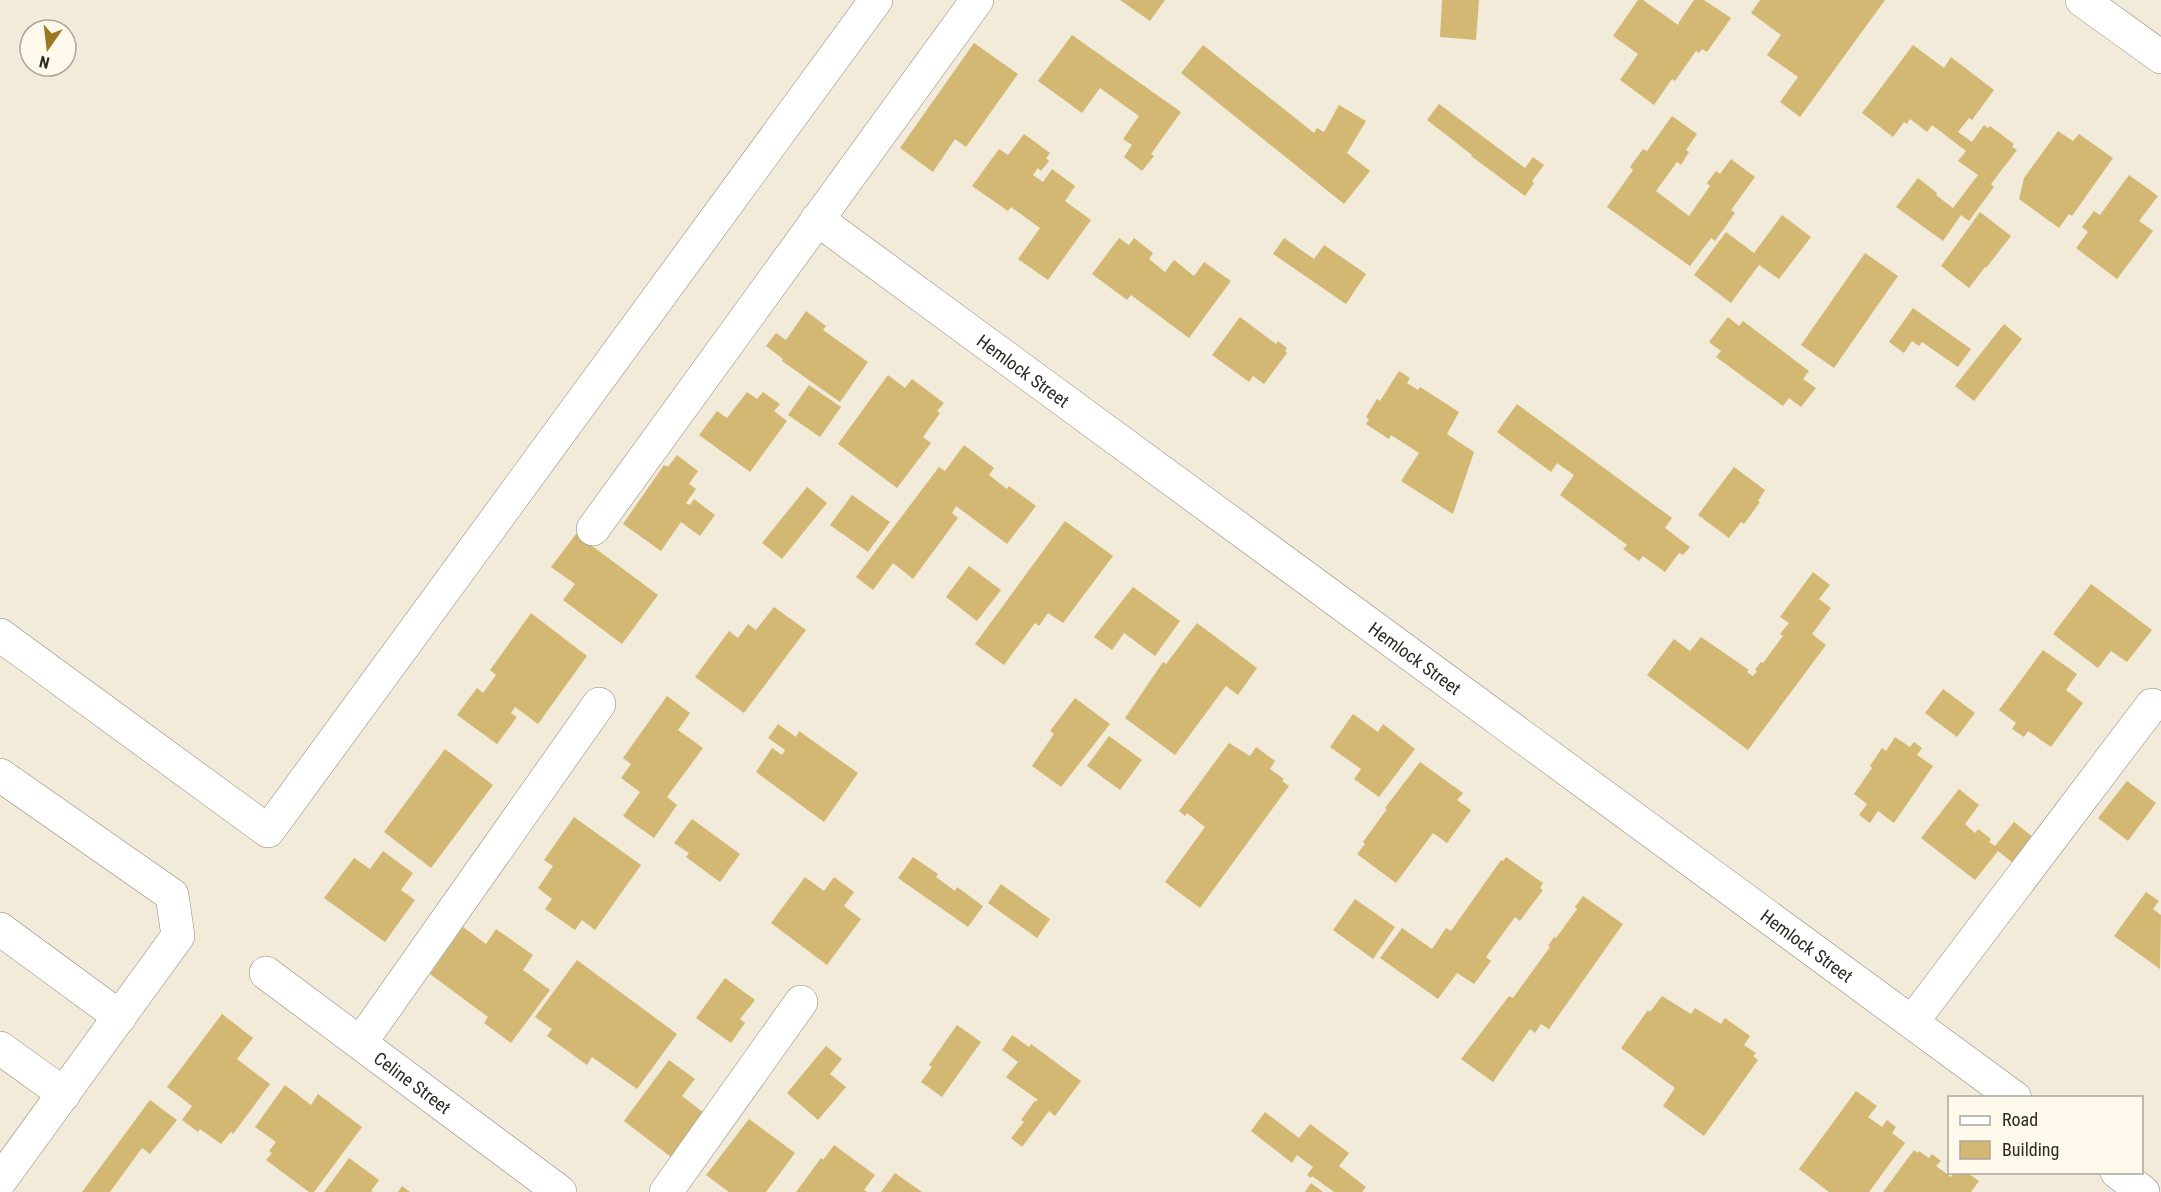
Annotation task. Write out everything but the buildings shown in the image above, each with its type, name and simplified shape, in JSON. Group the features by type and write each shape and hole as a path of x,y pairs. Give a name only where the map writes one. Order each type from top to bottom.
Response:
{"street":[{"path":"0,634 268,831 876,0"},
{"path":"593,529 977,0"},
{"path":"2082,0 2161,57"},
{"name":"Hemlock Street","path":"817,219 2012,1096"},
{"path":"361,1042 599,704"},
{"path":"1912,1022 2152,705"},
{"path":"0,775 172,895 178,936 0,1181"},
{"path":"0,929 120,1017"},
{"name":"Celine Street","path":"266,973 560,1192"},
{"path":"666,1192 801,1002"},
{"path":"0,1048 64,1094"},
{"path":"2118,1174 2143,1192"}]}
